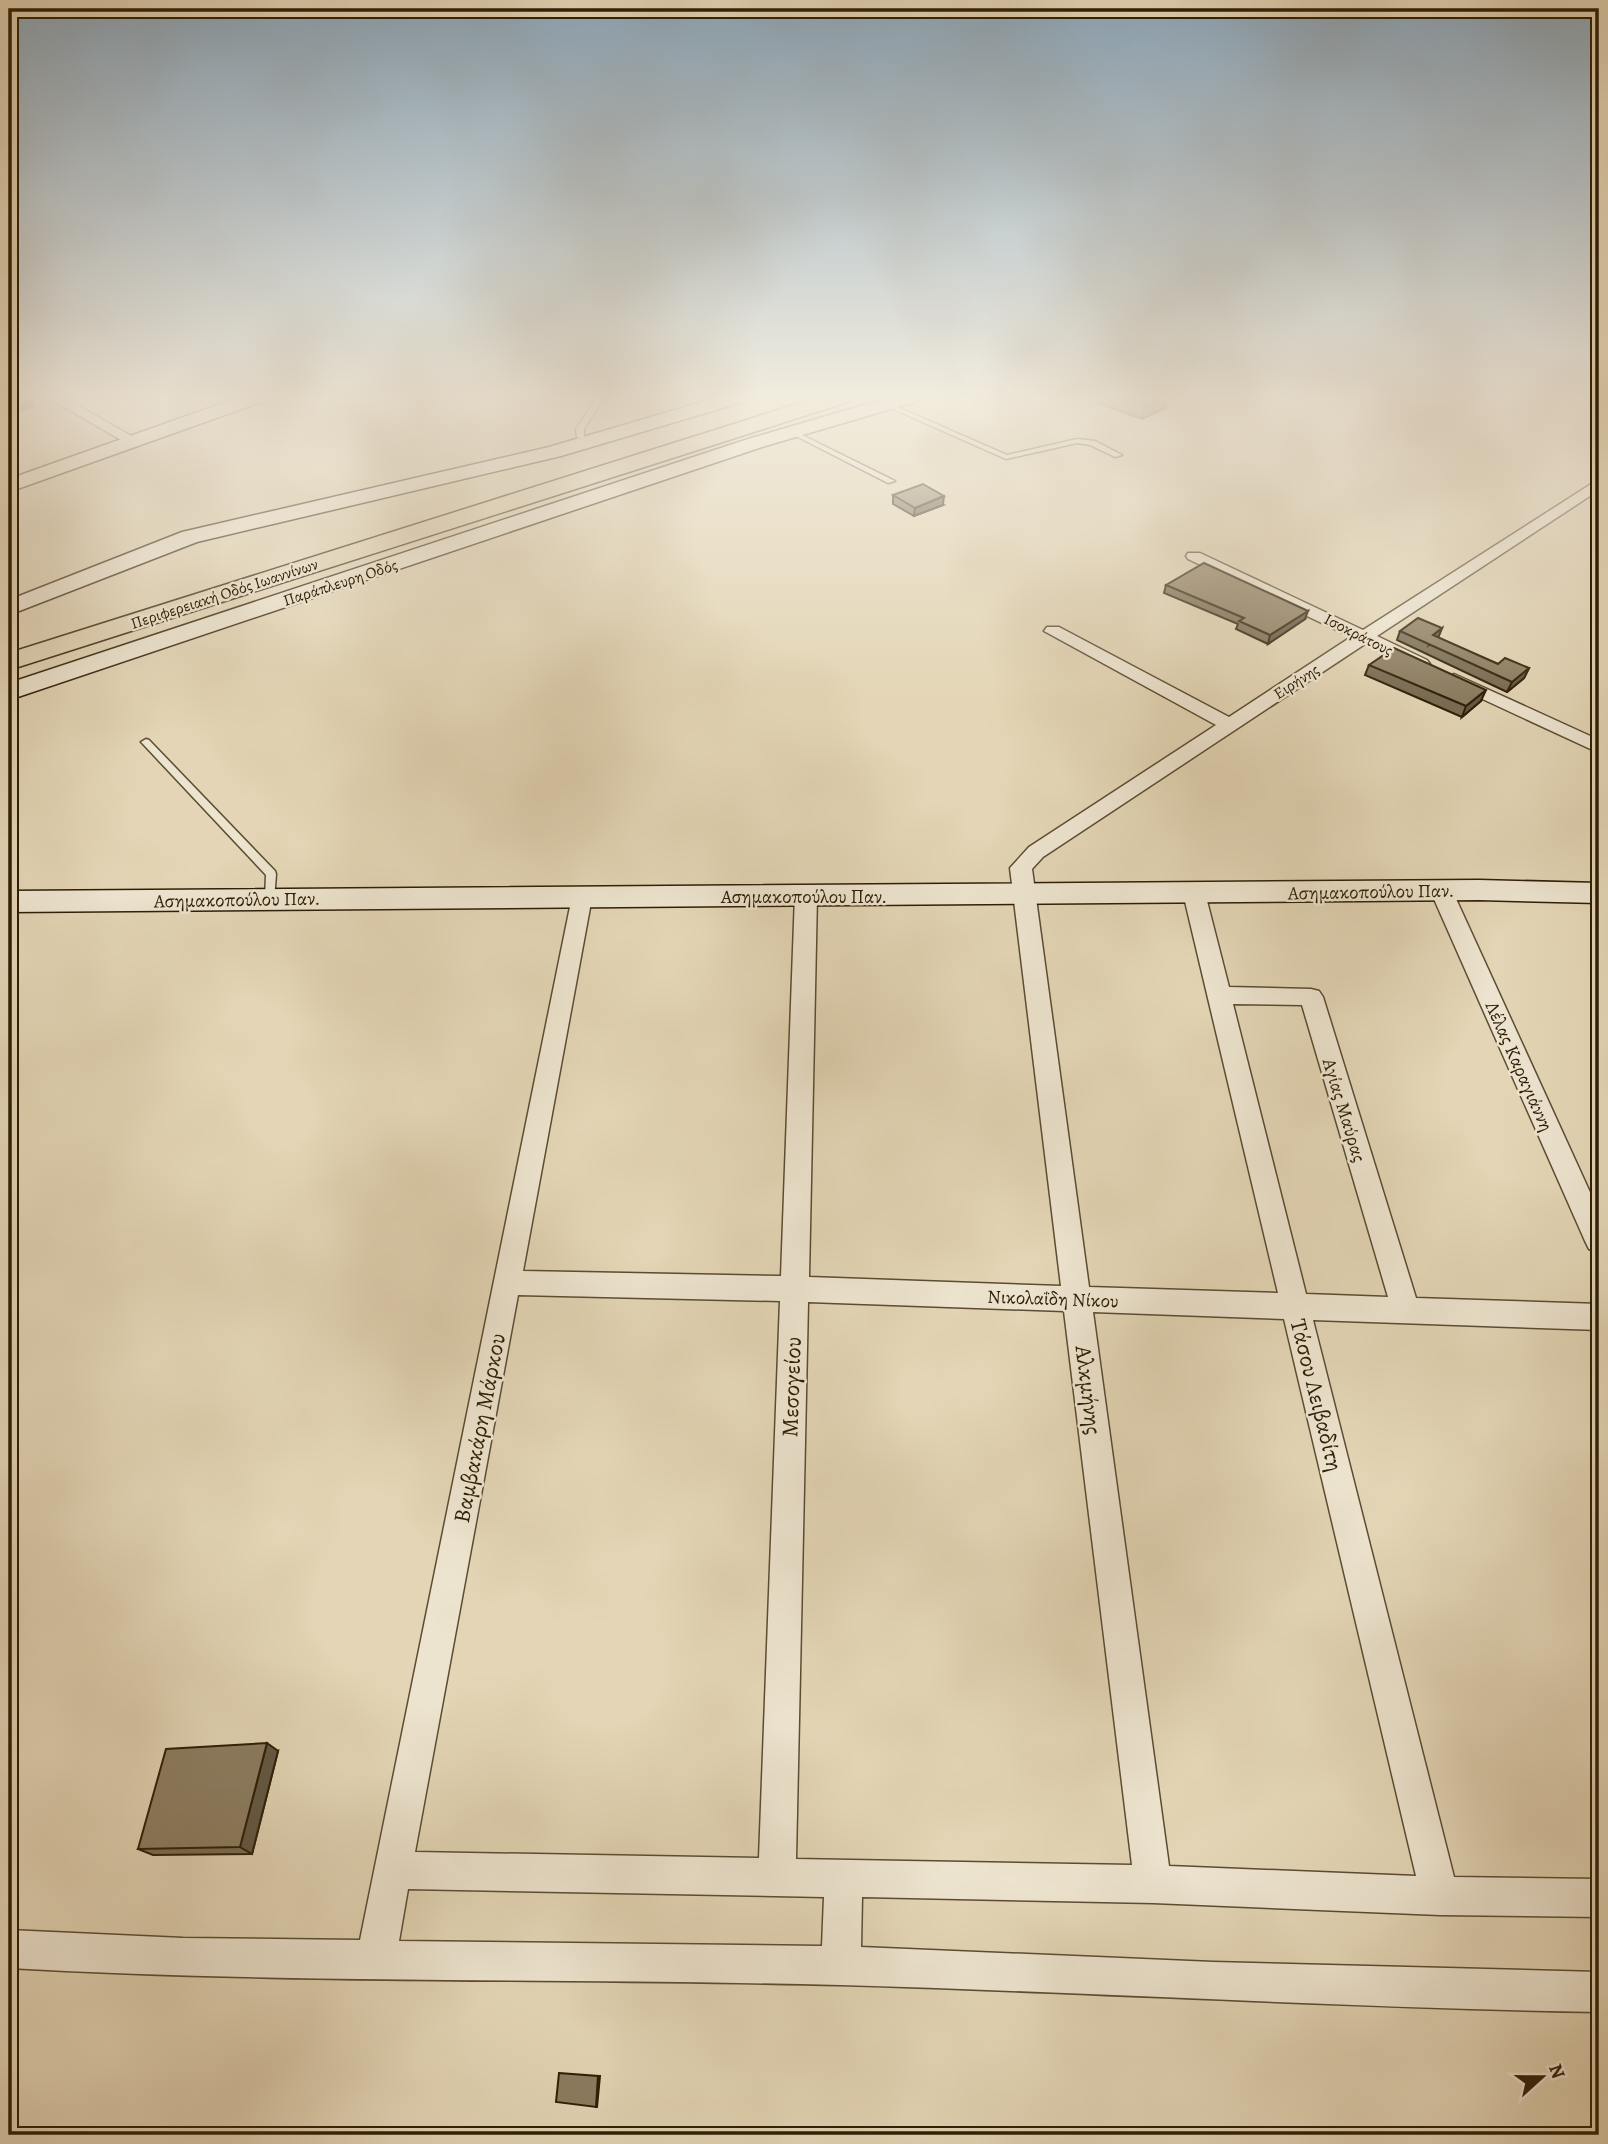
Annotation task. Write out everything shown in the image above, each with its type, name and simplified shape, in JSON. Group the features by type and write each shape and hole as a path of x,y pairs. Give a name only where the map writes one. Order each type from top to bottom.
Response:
{"highway":[{"name":"Περιφερειακή Οδός Ιωαννίνων","path":"9,662 526,497"}],"street":[{"path":"9,608 190,537 359,497"},
{"name":"Παράπλευρη Οδός","path":"9,692 596,497"},
{"name":"Ειρήνης","path":"1025,895 1020,873 1021,866 1027,859 1578,497"},
{"name":"Ισοκράτους","path":"1194,556 1599,747"},
{"path":"1053,631 1229,725"},
{"name":"Ασημακοπούλου Παν.","path":"9,902 1441,890 1599,893"},
{"name":"Λέλας Καραγιάννη","path":"1441,890 1599,1241"},
{"name":"Τάσου Λειβαδίτη","path":"1194,893 1440,1896"},
{"name":"Μεσογείου","path":"777,1878 806,895"},
{"name":"Αλκμήνης","path":"1025,895 1153,1884"},
{"name":"Βαμβακάρη Μάρκου","path":"376,1959 581,897"},
{"name":"Αγίας Μαύρας","path":"1219,995 1311,997 1406,1311"},
{"name":"Νικολαΐδη Νίκου","path":"506,1283 793,1289 1599,1317"},
{"path":"393,1870 1153,1884 1440,1896 1599,1898"},
{"path":"841,1966 843,1879"},
{"path":"9,1949 183,1957 841,1966 1213,1982 1599,1992"}],"lane":[{"path":"146,742 271,873 270,898"}],"building":[{"path":"896,497 941,497 915,508"},
{"path":"1204,563 1308,611 1270,635 1239,621 1244,618 1166,585"},
{"path":"1418,618 1442,628 1433,635 1498,664 1505,658 1529,668 1512,682 1400,631"},
{"path":"1394,648 1486,690 1466,706 1369,665"},
{"path":"267,1743 240,1847 138,1849 166,1749"},
{"path":"559,2073 598,2076 596,2107 556,2102"}]}
